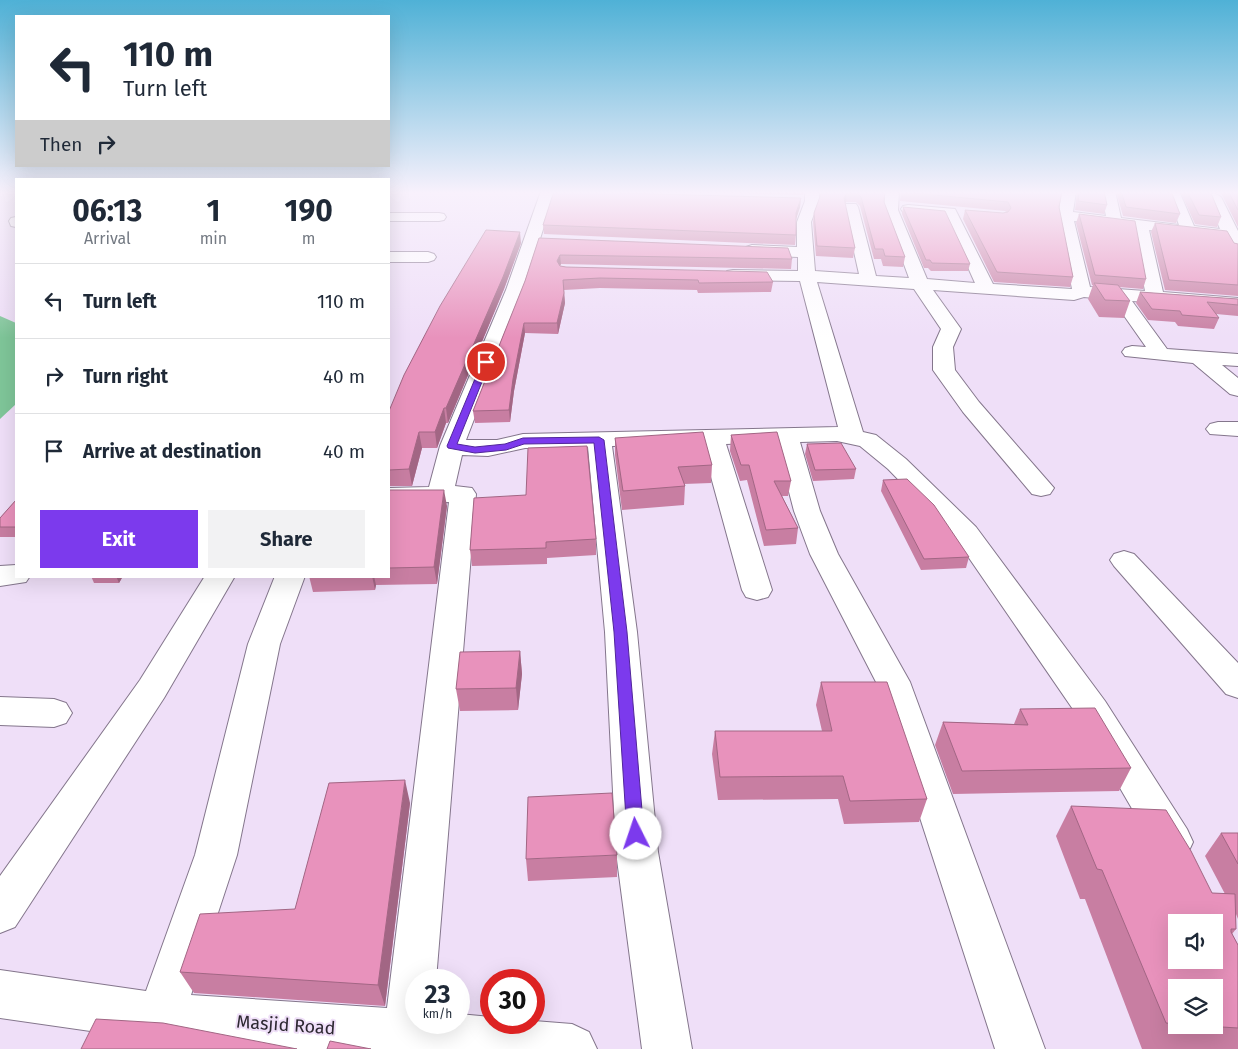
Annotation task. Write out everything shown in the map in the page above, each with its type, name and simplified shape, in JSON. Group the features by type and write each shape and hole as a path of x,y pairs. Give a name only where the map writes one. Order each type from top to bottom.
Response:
{"street":[{"path":"440,495 452,446 515,290 542,240"},
{"path":"805,240 806,276 845,415 853,437"},
{"path":"859,240 870,281"},
{"path":"903,240 920,284 951,329 944,347 944,370 971,407 1041,488"},
{"path":"963,240 986,288"},
{"path":"1070,240 1082,292"},
{"path":"1143,240 1155,297"},
{"path":"737,249 806,252"},
{"path":"390,257 428,257"},
{"path":"718,275 806,276 1068,294 1080,294 1082,292 1118,294 1231,303 1238,321"},
{"path":"1118,294 1161,354"},
{"path":"1132,352 1238,360"},
{"path":"1199,357 1238,389"},
{"path":"452,446 475,450 506,447 523,441 837,434 868,440 897,464 966,533 1093,711 1187,867"},
{"path":"786,435 807,511 824,554 893,682 1020,1049"},
{"path":"712,438 757,590"},
{"path":"599,440 621,632 637,852 667,1049"},
{"path":"390,496 463,494 414,969"},
{"path":"1124,560 1238,685"},
{"path":"0,576 15,575"},
{"path":"0,912 152,690 219,578"},
{"path":"160,1017 216,855 239,761 264,644 289,578"},
{"path":"0,711 54,713"},
{"name":"Masjid Road","path":"0,994 160,1017 405,1034"},
{"name":"Masjid Road","path":"408,1034 572,1049"}],"green space":[{"path":"0,316 15,323 15,405 0,419"}],"building":[{"path":"480,240 517,240 503,277 435,432 419,432 409,469 390,470 390,409 404,375 440,306"},
{"path":"538,240 588,240 788,248 792,259 560,255 557,261 560,266 566,267 767,272 773,282 699,283 698,280 600,278 563,280 564,293 557,323 524,323 509,410 473,411 525,281"},
{"path":"816,240 853,240 855,248 817,246"},
{"path":"873,240 898,240 905,257 885,256 883,249 875,249"},
{"path":"917,240 959,240 970,264 932,263 930,260 926,260"},
{"path":"980,240 1066,240 1073,277 997,272"},
{"path":"1086,240 1139,240 1146,279 1095,275"},
{"path":"1159,240 1232,240 1238,244 1238,285 1169,280"},
{"path":"1094,283 1118,285 1130,301 1105,300"},
{"path":"1140,292 1238,299 1238,305 1207,302 1219,318 1182,315 1180,311 1152,309"},
{"path":"703,432 712,465 678,467 685,486 623,491 615,438"},
{"path":"777,432 791,481 774,481 798,528 766,530 749,465 741,465 731,435"},
{"path":"841,443 856,469 815,470 807,444"},
{"path":"587,446 596,539 546,542 546,548 470,550 474,498 526,495 528,448"},
{"path":"907,479 934,505 969,557 924,559 883,480"},
{"path":"390,490 444,490 434,567 390,568"},
{"path":"15,501 15,527 0,527 0,518"},
{"path":"520,651 516,688 456,689 460,652"},
{"path":"821,682 887,682 927,799 850,801 843,776 720,777 715,731 832,731"},
{"path":"1095,708 1131,768 962,771 943,722 1028,725 1020,709"},
{"path":"405,780 378,985 180,972 200,914 295,909 329,783"},
{"path":"612,793 617,855 526,859 528,797"},
{"path":"1071,806 1166,810 1191,851 1212,893 1235,894 1236,929 1231,929 1231,932 1238,945 1238,1028 1223,1027 1223,979 1168,979 1168,1023 1166,1023 1102,870 1097,869"},
{"path":"1221,833 1238,833 1238,864"},
{"path":"96,1019 163,1023 297,1049 81,1049"},
{"path":"330,1041 371,1049 327,1049"}],"route":[{"path":"486,362 452,446 475,450 506,447 523,441 599,440 621,632 636,834"}]}
